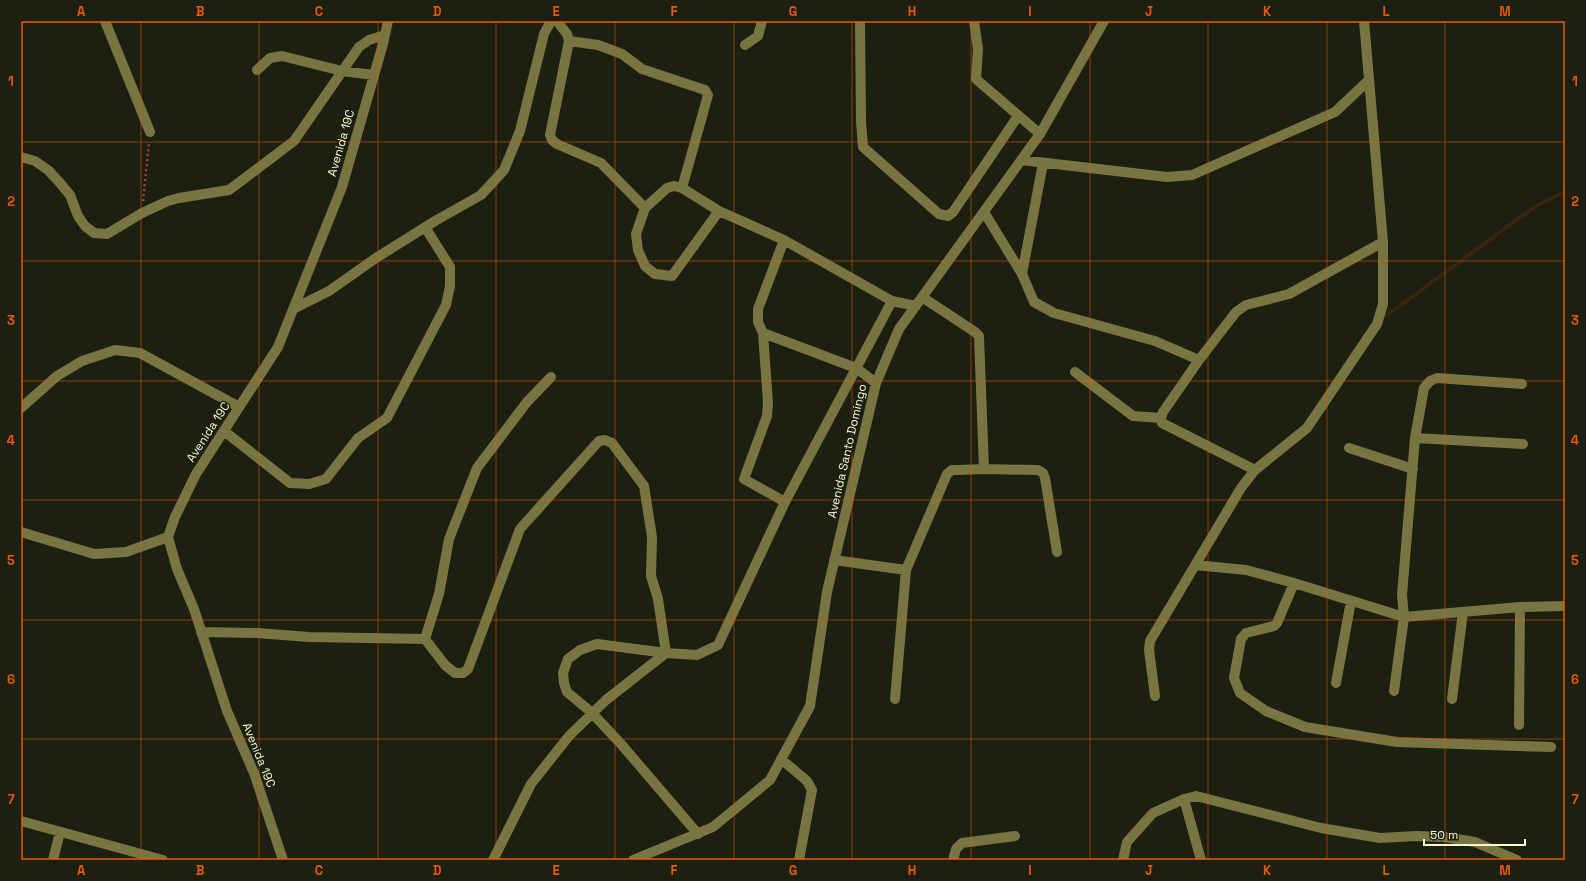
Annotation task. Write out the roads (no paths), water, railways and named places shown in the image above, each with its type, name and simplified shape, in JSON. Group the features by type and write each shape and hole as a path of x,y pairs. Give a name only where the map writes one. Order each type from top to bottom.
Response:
{"street":[{"path":"105,21 150,132"},
{"name":"Avenida 19C","path":"283,860 254,773 227,711 194,609 177,569 168,537 175,517 196,474 278,347 342,187 388,21"},
{"path":"293,309 329,291 376,258 425,227 481,195 504,170 520,131 544,34 550,21"},
{"path":"557,21 567,34 569,41 550,135 552,140 557,144 601,163 645,208"},
{"path":"745,45 758,36 762,21"},
{"path":"860,21 861,128 863,147 939,214 948,216 954,212 1018,116"},
{"path":"974,21 978,49 976,79 1040,134"},
{"name":"Avenida Santo Domingo","path":"633,860 713,827 770,780 810,706 827,592 834,560 876,383 899,329 1040,134 1104,21"},
{"path":"1155,696 1149,650 1150,641 1195,565 1241,488 1255,470 1307,428 1377,324 1383,304 1383,242 1364,21"},
{"path":"21,157 35,161 48,170 70,195 78,216 85,226 94,233 106,234 168,201 229,190 294,141 359,47 369,40 385,36"},
{"path":"569,41 598,45 622,54 642,69 705,90 708,95 682,188"},
{"path":"257,70 270,58 282,56 342,71 374,75"},
{"path":"1021,160 1167,177 1192,175 1335,112 1369,80"},
{"path":"1022,274 1043,163"},
{"path":"719,211 672,276 655,274 645,266 638,250 636,234 645,208 667,188 674,186 682,188 719,211 784,240 892,301 916,306"},
{"path":"984,212 1022,274 1034,302 1054,313 1155,341 1200,360"},
{"path":"224,431 290,483 309,484 326,479 358,438 387,418 446,305 450,286 450,267 425,227"},
{"path":"784,240 758,309 758,322 763,333 768,403 767,416 744,479 785,502"},
{"path":"1255,470 1162,423 1161,418 1163,412 1236,312 1246,305 1289,294 1383,242"},
{"path":"922,297 975,332 978,336 984,468"},
{"path":"698,834 621,744 591,712 568,692 564,683 563,673 568,659 580,650 597,644 697,655 718,644 785,502 892,301"},
{"path":"763,333 856,368 876,383"},
{"path":"21,408 57,376 82,360 115,350 140,353 239,407"},
{"path":"1075,372 1133,416 1161,418"},
{"path":"425,639 439,594 449,539 478,468 527,402 551,377"},
{"path":"1394,691 1404,617 1402,595 1416,438 1424,388 1430,381 1437,378 1522,384"},
{"path":"1416,438 1523,444"},
{"path":"425,639 445,665 455,673 463,673 468,669 520,529 599,441 605,440 612,443 644,486 652,537 651,576 658,598 666,652"},
{"path":"1350,448 1413,469"},
{"path":"895,700 906,570 947,474 952,470 984,468 1038,470 1043,473 1057,552"},
{"path":"21,532 94,554 126,552 168,537"},
{"path":"834,560 906,570"},
{"path":"1195,565 1246,570 1294,583 1404,617 1520,607 1565,606"},
{"path":"1294,583 1277,623 1274,626 1246,633 1241,638 1234,678 1240,693 1266,711 1305,727 1397,742 1551,747"},
{"path":"1336,683 1351,601"},
{"path":"1519,725 1520,607"},
{"path":"1452,699 1463,612"},
{"path":"201,632 257,633 309,637 425,639"},
{"path":"492,860 531,784 569,736 591,712 666,652"},
{"path":"781,759 807,781 812,790 799,860"},
{"path":"1123,860 1127,842 1153,813 1184,799 1196,796 1321,828 1380,838 1416,836 1444,837 1475,842 1517,860"},
{"path":"1184,799 1201,860"},
{"path":"21,820 163,860"},
{"path":"53,860 60,832"},
{"path":"954,860 956,849 962,843 1015,836"}],"waterway":[{"path":"1386,316 1537,205 1565,192"}]}
